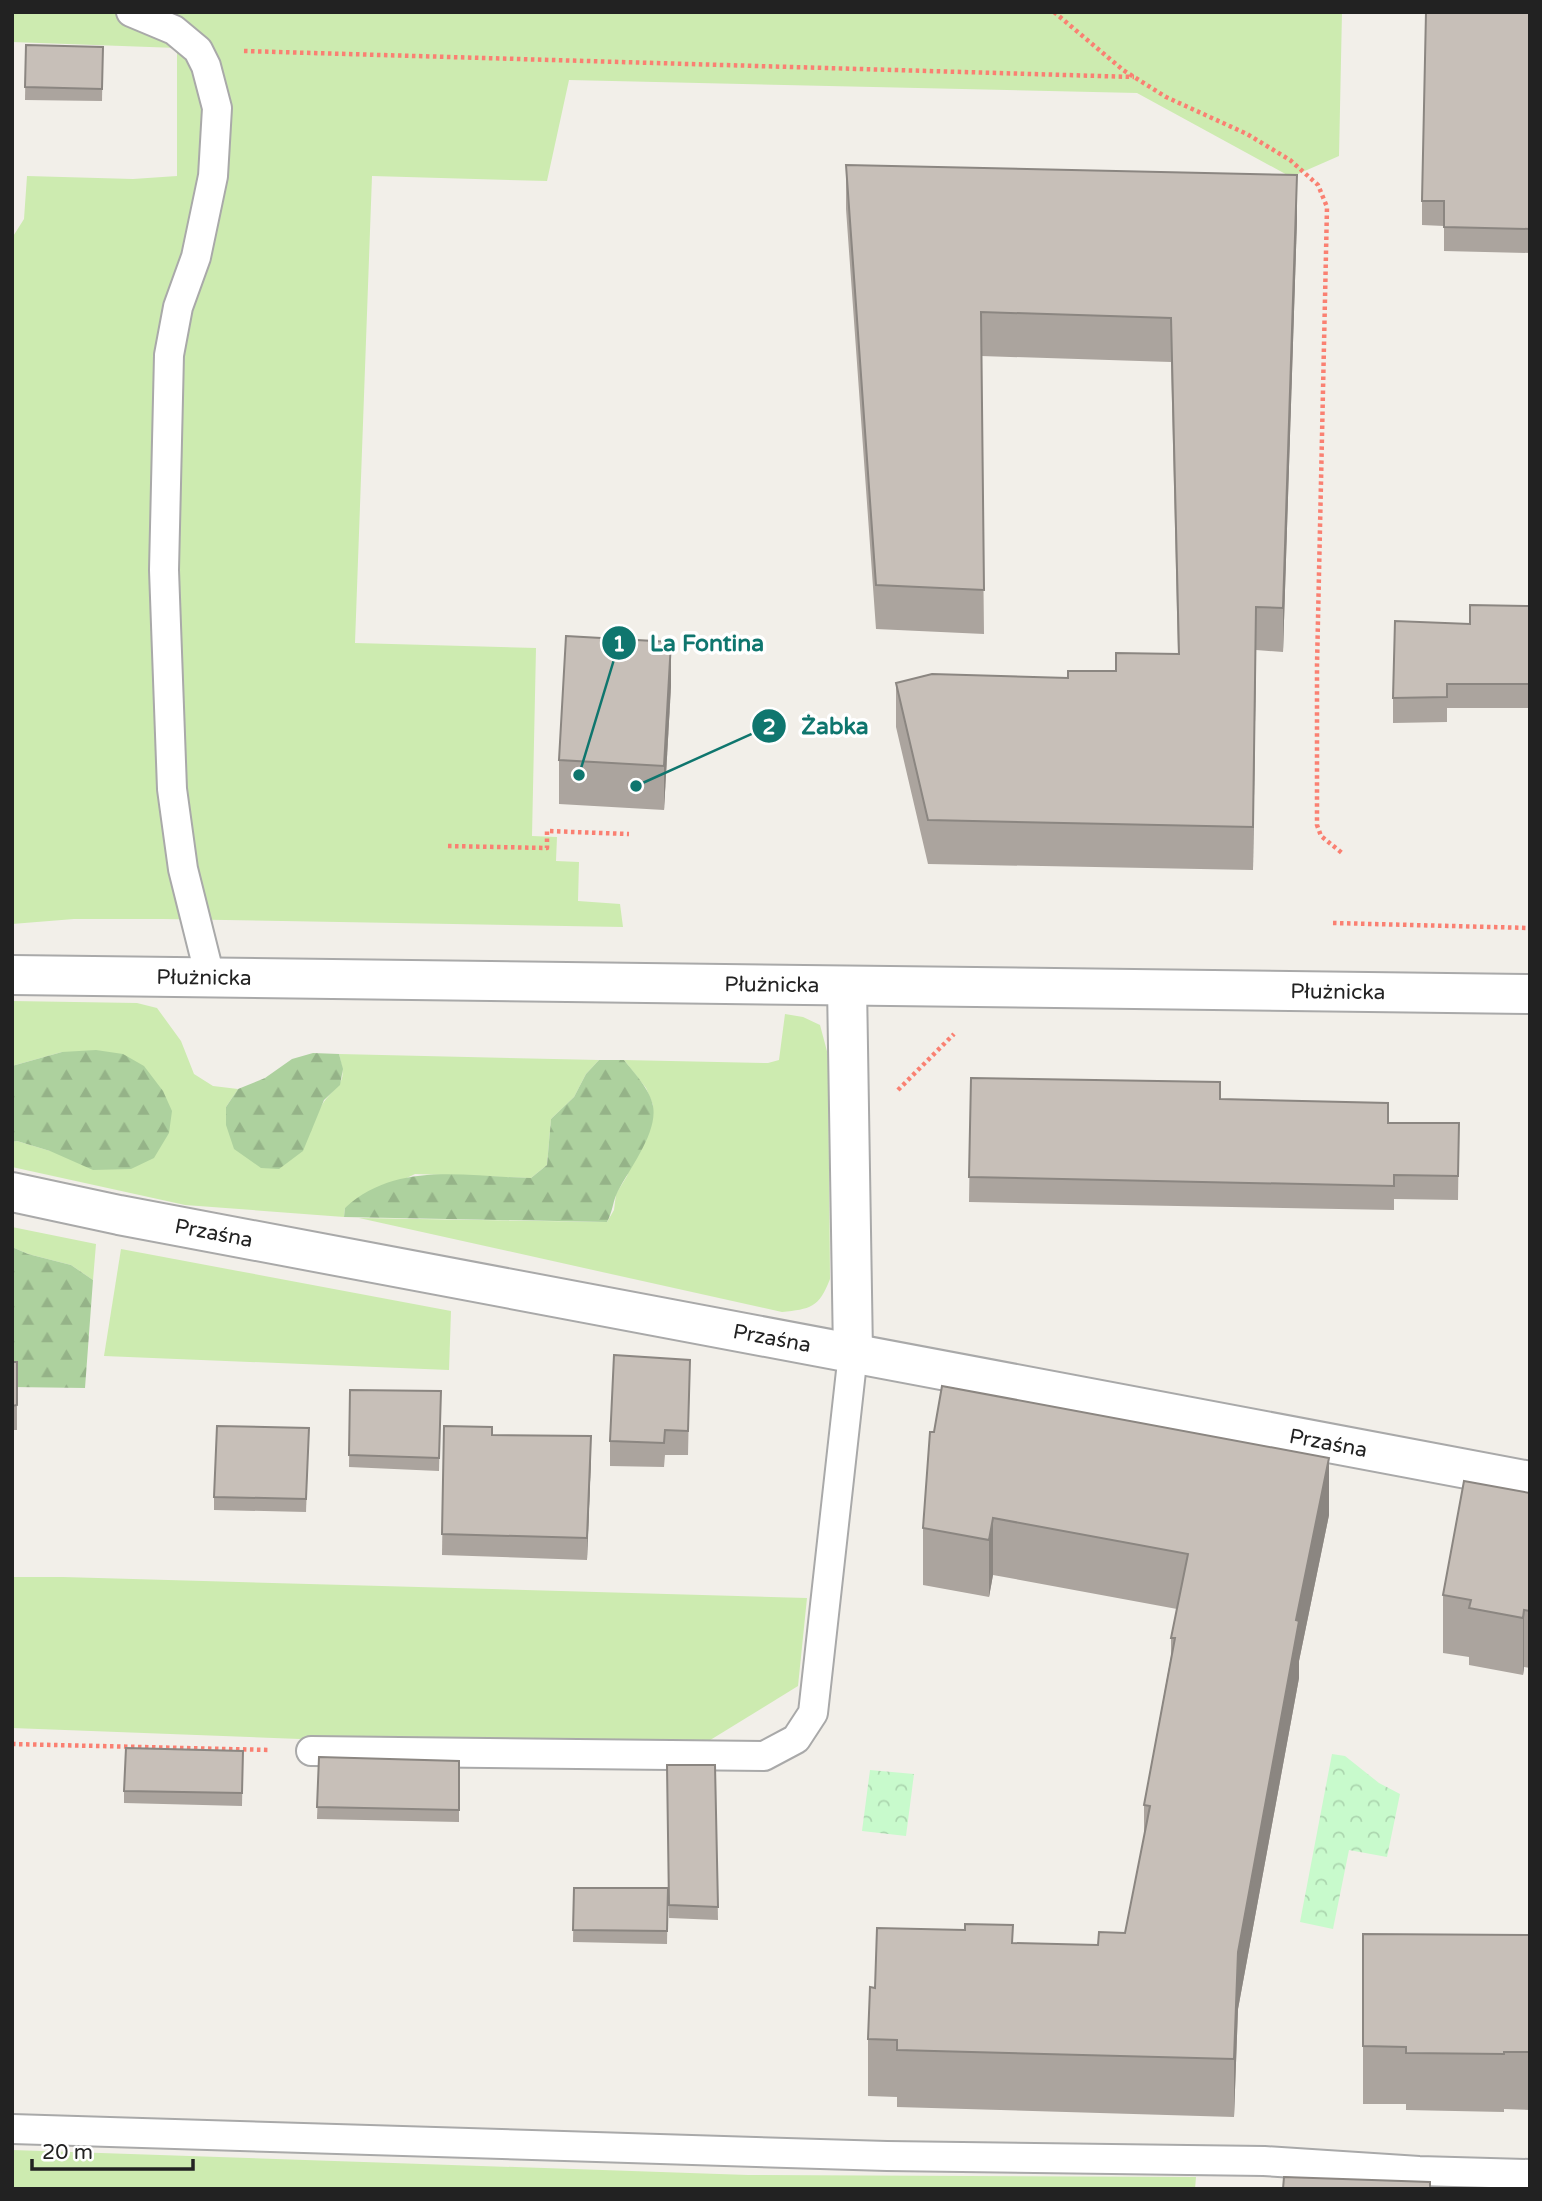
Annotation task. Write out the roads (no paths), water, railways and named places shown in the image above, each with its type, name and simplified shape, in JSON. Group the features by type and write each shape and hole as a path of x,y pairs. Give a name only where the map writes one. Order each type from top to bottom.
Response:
{"street":[{"name":"Płużnicka","path":"12,975 1530,994"},
{"path":"847,986 853,1353"},
{"name":"Przaśna","path":"12,1192 119,1216 1530,1481"}],"lane":[{"path":"131,12 174,30 198,50 206,66 217,108 213,176 196,257 178,307 169,355 164,570 172,789 183,869 210,977"},
{"path":"311,1751 764,1756 796,1739 813,1713 853,1353"},
{"path":"12,2129 859,2155 1264,2161 1419,2171 1530,2174"}],"place":[{"name":"La Fontina","path":"579,775"},
{"name":"Żabka","path":"636,786"}]}
